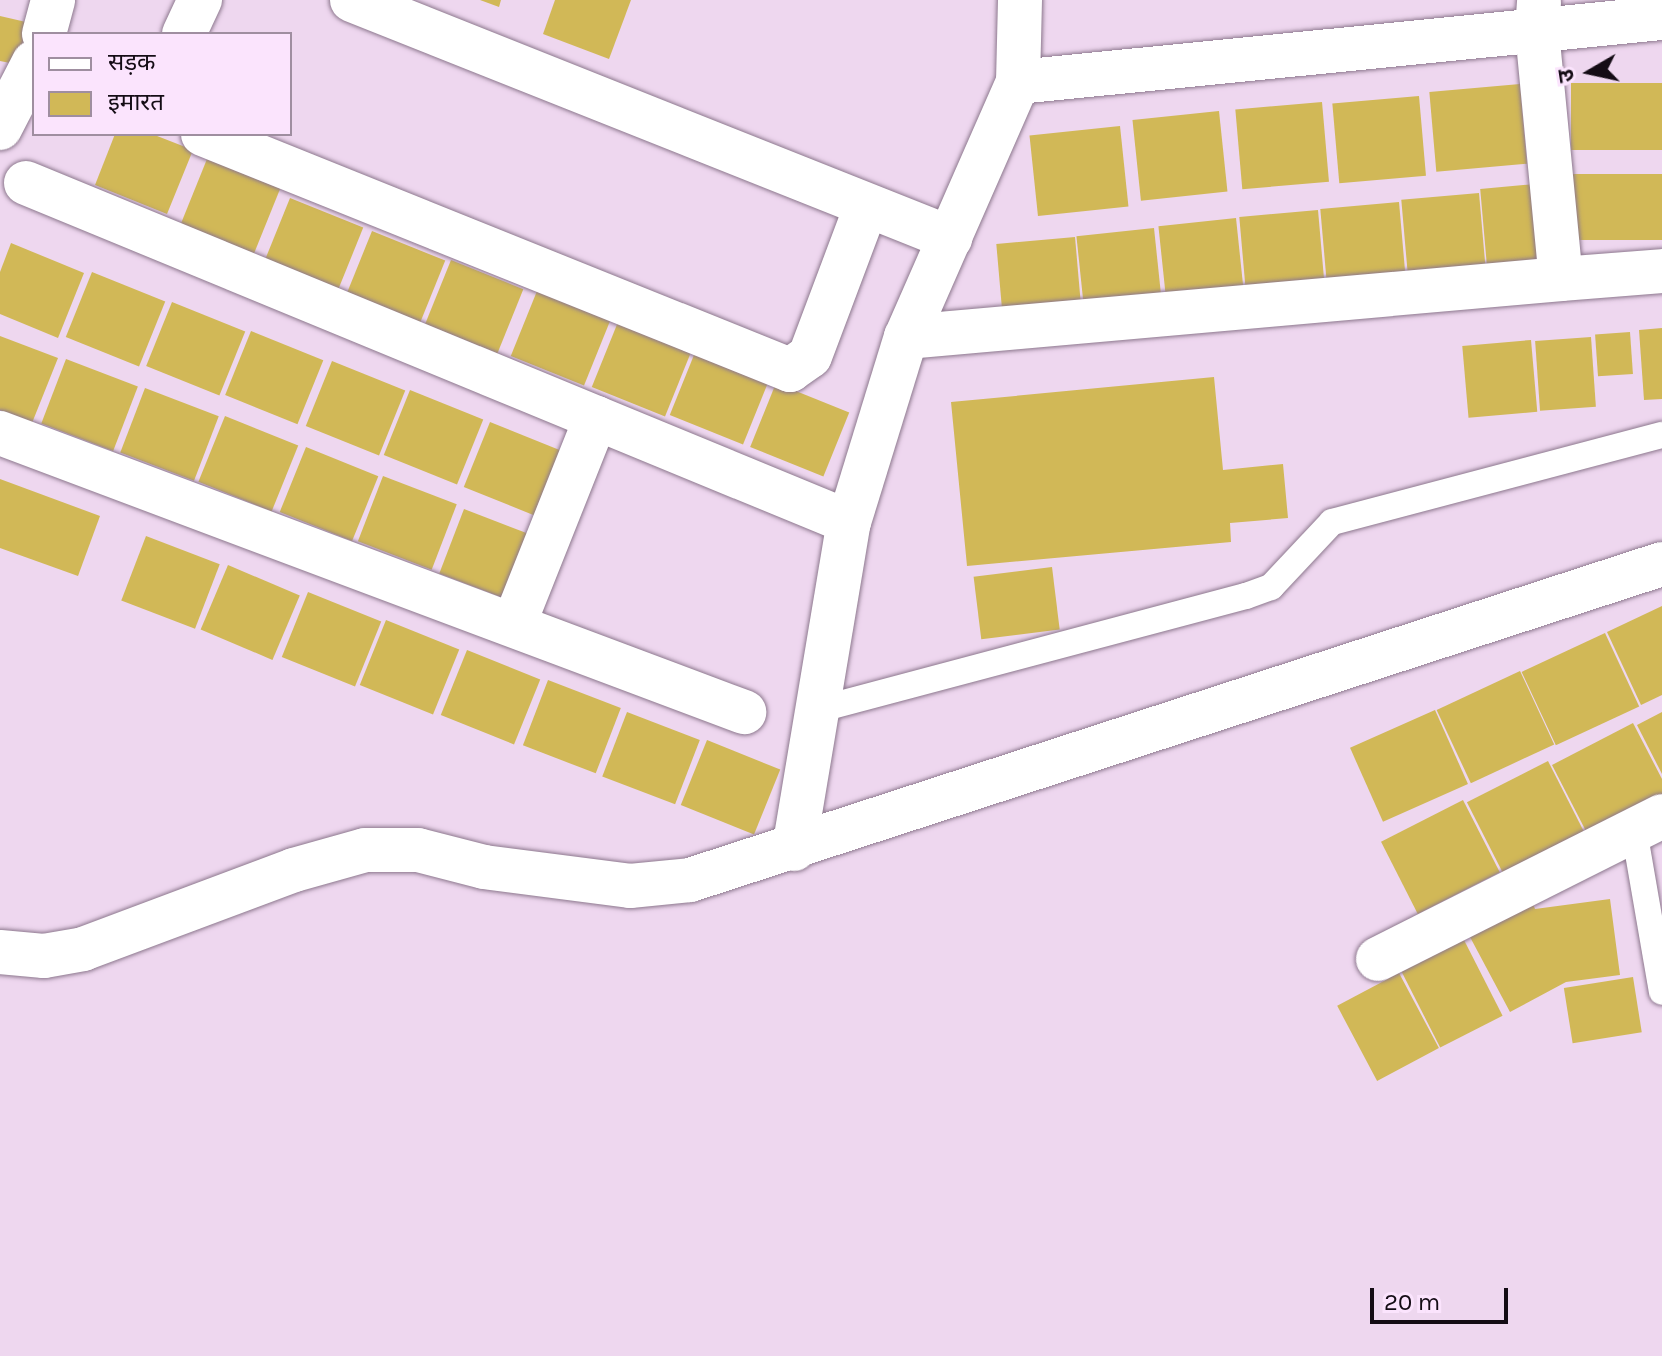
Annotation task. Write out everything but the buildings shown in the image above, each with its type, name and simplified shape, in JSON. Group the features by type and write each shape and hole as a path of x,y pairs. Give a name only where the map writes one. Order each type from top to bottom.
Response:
{"street":[{"path":"45,32 53,0"},
{"path":"185,32 200,0"},
{"path":"352,0 950,238"},
{"path":"794,849 849,522 906,337 1018,82 1020,0"},
{"path":"1018,82 1538,16 1662,18"},
{"path":"1538,16 1561,279"},
{"path":"0,128 32,66"},
{"path":"208,136 790,370 810,356 866,207"},
{"path":"26,183 849,522"},
{"path":"906,337 1662,271"},
{"path":"514,624 596,418"},
{"path":"0,433 744,712"},
{"path":"0,952 44,956 83,949 294,870 365,850 418,850 484,867 630,886 690,880 794,849 1662,564"},
{"path":"1378,959 1648,823"}],"lane":[{"path":"817,710 1246,596 1271,587 1332,522 1662,435"},
{"path":"1648,823 1662,992"}]}
